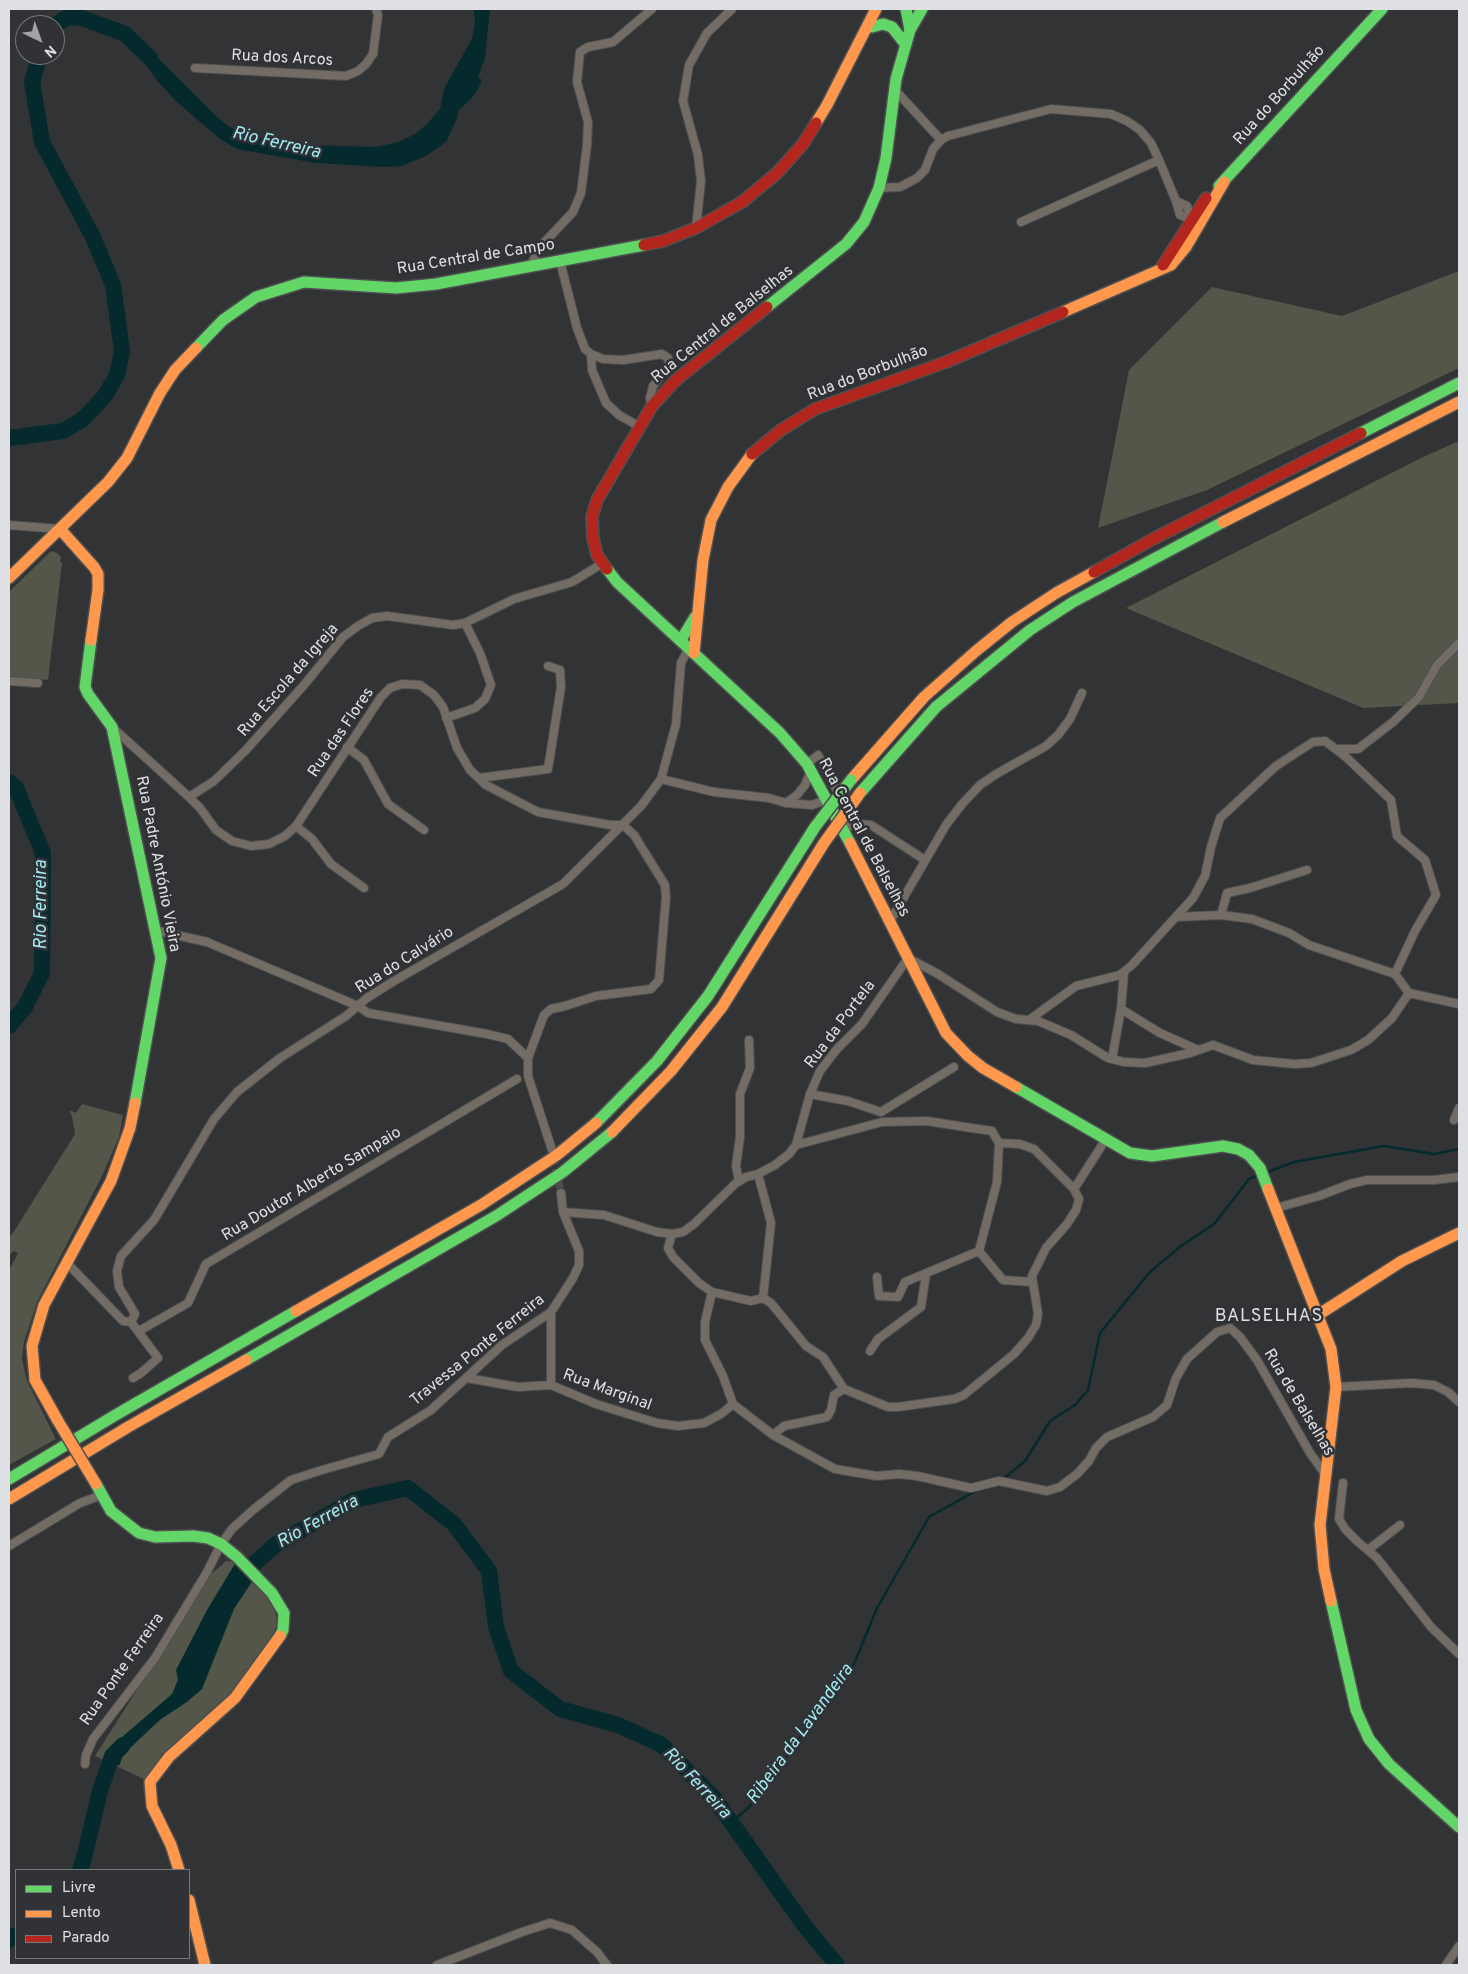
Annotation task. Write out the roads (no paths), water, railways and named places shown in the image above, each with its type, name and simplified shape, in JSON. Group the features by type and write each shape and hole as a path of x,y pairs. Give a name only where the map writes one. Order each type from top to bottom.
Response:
{"main road":[{"name":"Rua Central de Campo","path":"9,578 108,482 127,458 160,393 175,370 223,320 256,297 304,282 396,288 436,284 663,241 696,228 742,202 776,173 803,144 827,105 876,9"},
{"path":"863,37 886,9"},
{"name":"Rua Central de Balselhas","path":"906,9 910,30"},
{"name":"Rua Central de Balselhas","path":"922,9 910,30 895,90 886,158 879,188 864,222 846,244 676,380 652,406 597,500 592,517 592,538 598,555 617,582 780,734 809,767 826,796 946,1033 968,1056 983,1068 1130,1153 1152,1156 1223,1146 1238,1149 1249,1155 1260,1168 1331,1349 1336,1387 1324,1474 1320,1526 1324,1569 1356,1710 1369,1739 1389,1764 1459,1827"},
{"name":"Rua do Borbulhão","path":"1360,31 1376,9"},
{"name":"Rua do Borbulhão","path":"1158,270 1224,182 1382,9"},
{"path":"872,27 883,24 892,27 906,45"},
{"name":"Rua do Borbulhão","path":"688,647 698,611 703,560 711,520 728,487 749,457 781,430 815,409 946,362 1171,265 1186,247 1196,221"},
{"path":"9,1479 127,1408 481,1205 557,1155 603,1117 657,1061 708,996 815,827 851,780 924,696 1012,622 1107,563 1459,383"},
{"path":"9,1499 128,1427 496,1216 563,1172 614,1130 671,1071 722,1007 824,843 860,793 936,707 1037,625 1073,602 1185,541 1459,402"},
{"path":"60,529 94,566 98,574 98,590 85,687 112,727"},
{"path":"688,647 692,624 698,611"},
{"path":"671,631 682,629 692,624"},
{"name":"Rua Padre António Vieira","path":"112,727 160,958 130,1128 111,1181 44,1305 32,1346 36,1380 111,1511 139,1533 155,1537 193,1536 208,1538 221,1544 237,1557 272,1593 284,1612 283,1630 277,1642 236,1698 168,1757 150,1782 152,1806 171,1845 179,1869"},
{"path":"1318,1314 1402,1261 1459,1233"},
{"path":"190,1904 205,1965"}],"street":[{"name":"Rua dos Arcos","path":"195,68 346,76 358,71 373,54 378,15 376,9"},
{"path":"530,267 540,247 573,212 582,193 588,122 577,82 580,52 588,47 613,42 652,9"},
{"path":"696,228 701,181 698,155 683,101 689,65 707,33 732,9"},
{"path":"895,90 900,93 941,140"},
{"path":"879,188 900,188 917,178 925,170 933,149 941,140 948,136 1051,109 1111,114 1127,121 1140,130 1151,143 1176,201 1187,206 1196,221"},
{"path":"1021,222 1159,160"},
{"path":"560,261 584,349 603,359 622,360 662,354 668,358 669,366 653,386 650,398 652,406"},
{"path":"591,354 592,370 606,403 619,415 640,427"},
{"path":"9,525 60,529"},
{"name":"Rua Escola da Igreja","path":"189,797 214,782 245,751 304,685 343,637 372,618 387,616 453,625 465,623 514,599 572,582 603,563"},
{"path":"446,718 475,708 485,699 491,685 480,653 465,623"},
{"path":"1336,749 1358,748 1393,722 1419,697 1437,665 1459,643"},
{"name":"Rua do Calvário","path":"131,1322 135,1314 119,1287 117,1271 121,1256 154,1220 214,1120 237,1092 266,1069 394,981 563,884 641,806 661,779 676,724 682,663 688,647"},
{"path":"479,778 548,769 561,687 560,670 548,666"},
{"path":"9,681 38,684"},
{"name":"Rua das Flores","path":"189,797 200,808 216,830 232,841 251,846 268,844 285,836 296,826 381,697 390,688 402,684 420,685 434,695 443,707 457,748 470,770 486,785 538,812 610,824 623,824"},
{"path":"890,922 946,825 980,785 1046,746 1058,735 1070,719 1082,693"},
{"path":"112,727 189,797"},
{"path":"1029,1020 1076,986 1120,975 1132,965 1193,898 1205,876 1220,818 1276,766 1313,742 1326,741 1391,800 1397,836 1425,860 1436,896 1414,931 1395,974"},
{"path":"347,747 364,760 388,804 424,830"},
{"path":"786,803 806,785 809,767 818,755 855,824"},
{"path":"661,779 714,792 760,796 786,803 812,805 820,802 826,796"},
{"path":"552,1150 528,1076 528,1058 544,1015 551,1009 596,996 651,989 659,980 666,896 665,884 634,835 623,824"},
{"path":"842,828 855,824 871,825 925,860"},
{"path":"296,826 312,839 331,864 364,888"},
{"path":"1221,914 1226,893 1250,888 1307,870"},
{"path":"1176,917 1221,914 1252,919 1289,933 1309,945 1395,974 1409,993 1459,1004"},
{"path":"154,930 207,942 358,1006 368,1013 487,1034 508,1040 528,1058"},
{"path":"908,958 938,974 997,1012 1016,1019 1038,1021 1059,1030 1112,1059 1124,1062 1145,1063 1213,1045 1253,1060 1294,1064 1312,1063 1351,1050 1368,1040 1392,1018 1409,993"},
{"name":"Rua da Portela","path":"796,1145 810,1094 820,1070 837,1049 862,1024 908,958"},
{"path":"1112,1059 1121,1009 1124,972"},
{"path":"1121,1009 1160,1032 1198,1050"},
{"path":"739,1181 736,1166 740,1137 740,1094 750,1068 749,1040"},
{"path":"881,1112 954,1067"},
{"name":"Rua Doutor Alberto Sampaio","path":"139,1331 188,1304 206,1264 517,1079"},
{"path":"810,1094 848,1101 881,1112"},
{"path":"1454,1120 1459,1108"},
{"path":"881,1112 882,1122"},
{"path":"564,1212 604,1215 657,1232 672,1234 683,1232 739,1181 758,1174 789,1154 796,1145 882,1122 927,1121 992,1131 999,1143 997,1182 979,1251"},
{"path":"1074,1189 1106,1139"},
{"path":"672,1234 668,1248 673,1257 699,1283 712,1292 751,1301 762,1298 771,1302 806,1346 823,1357 844,1389 888,1407 954,1399 964,1395 1014,1354 1028,1338 1036,1325 1038,1314 1032,1276 1046,1248 1067,1224 1076,1210 1079,1199 1074,1189 1034,1149 1020,1144 999,1143"},
{"path":"758,1174 771,1223 762,1298"},
{"path":"1276,1208 1367,1180 1434,1180 1459,1177"},
{"name":"Travessa Ponte Ferreira","path":"221,1544 232,1529 291,1480 379,1454 388,1437 431,1410 502,1345 551,1312 573,1278 579,1264 579,1251 564,1212 561,1193"},
{"path":"877,1277 879,1296 898,1297 905,1282 979,1251"},
{"path":"979,1251 1003,1280 1033,1282"},
{"path":"67,1263 124,1322 131,1322 158,1358 133,1378"},
{"path":"870,1351 878,1339 921,1307 926,1274"},
{"path":"712,1292 705,1322 705,1340 723,1376 733,1404 773,1435 784,1426 827,1417 831,1410 834,1395 844,1389"},
{"path":"551,1312 551,1385"},
{"name":"Rua de Balselhas","path":"773,1435 834,1469 877,1476 900,1474 918,1476 941,1483 971,1488 999,1481 1047,1490 1060,1487 1083,1468 1096,1448 1107,1437 1153,1417 1167,1405 1176,1378 1187,1359 1217,1332 1230,1328 1240,1337 1257,1360 1324,1474"},
{"name":"Rua Marginal","path":"467,1378 518,1387 551,1385 596,1404 657,1423 678,1426 704,1423 721,1414 733,1404"},
{"path":"1336,1387 1411,1383 1434,1385 1448,1392 1459,1402"},
{"path":"1342,1483 1339,1518 1358,1542 1377,1558 1431,1627 1459,1654"},
{"path":"9,1546 80,1503 102,1495"},
{"path":"1368,1550 1400,1525"},
{"name":"Rua Ponte Ferreira","path":"85,1764 86,1755 93,1739 155,1658 221,1544"},
{"path":"438,1965 550,1923 572,1930 597,1952 607,1965"},
{"path":"1446,1965 1459,1946"}],"water":[{"path":"474,9 490,9 485,58 478,77 482,80 478,89 471,99 458,111 458,116 446,142 426,156 401,166 384,167 316,163 237,149 220,139 178,103 158,82 142,59 131,48 140,40 213,113 228,126 246,135 303,145 375,147 399,142 415,134 440,109 444,89 472,39 475,24"},
{"path":"236,1562 253,1580 234,1609 202,1689 149,1730 123,1755 119,1766 103,1759 114,1744 172,1694 178,1680 176,1670 207,1610"}],"waterway":[{"name":"Rio Ferreira","path":"65,19 68,17 82,18 125,34 150,58"},
{"name":"Rio Ferreira","path":"9,438 63,431 83,419 104,397 117,375 122,351 113,285 92,235 42,142 32,82 37,65"},
{"name":"Rio Ferreira","path":"9,782 16,788 43,853 42,973 25,1007 9,1026"},
{"name":"Ribeira da Lavandeira","path":"1265,1173 1294,1162 1384,1146 1434,1154 1459,1149"},
{"name":"Ribeira da Lavandeira","path":"1000,1480 1025,1461 1050,1421 1075,1405 1088,1390 1100,1333 1150,1272 1181,1246 1214,1224 1249,1179 1258,1175"},
{"name":"Rio Ferreira","path":"237,1579 275,1545 354,1500 408,1488 454,1524 489,1571 496,1627 511,1671 560,1709 618,1725 662,1745 714,1798 804,1925 837,1965"},
{"name":"Ribeira da Lavandeira","path":"732,1822 749,1807 854,1664 877,1608 929,1517 979,1489"},
{"name":"Rio Ferreira","path":"80,1869 100,1791 112,1756 123,1745"},
{"name":"Rio Ferreira","path":"9,1940 15,1936"}],"tunnel":[{"path":"553,1157 561,1193"}],"district":[{"name":"BALSELHAS","path":"1269,1317"}]}
